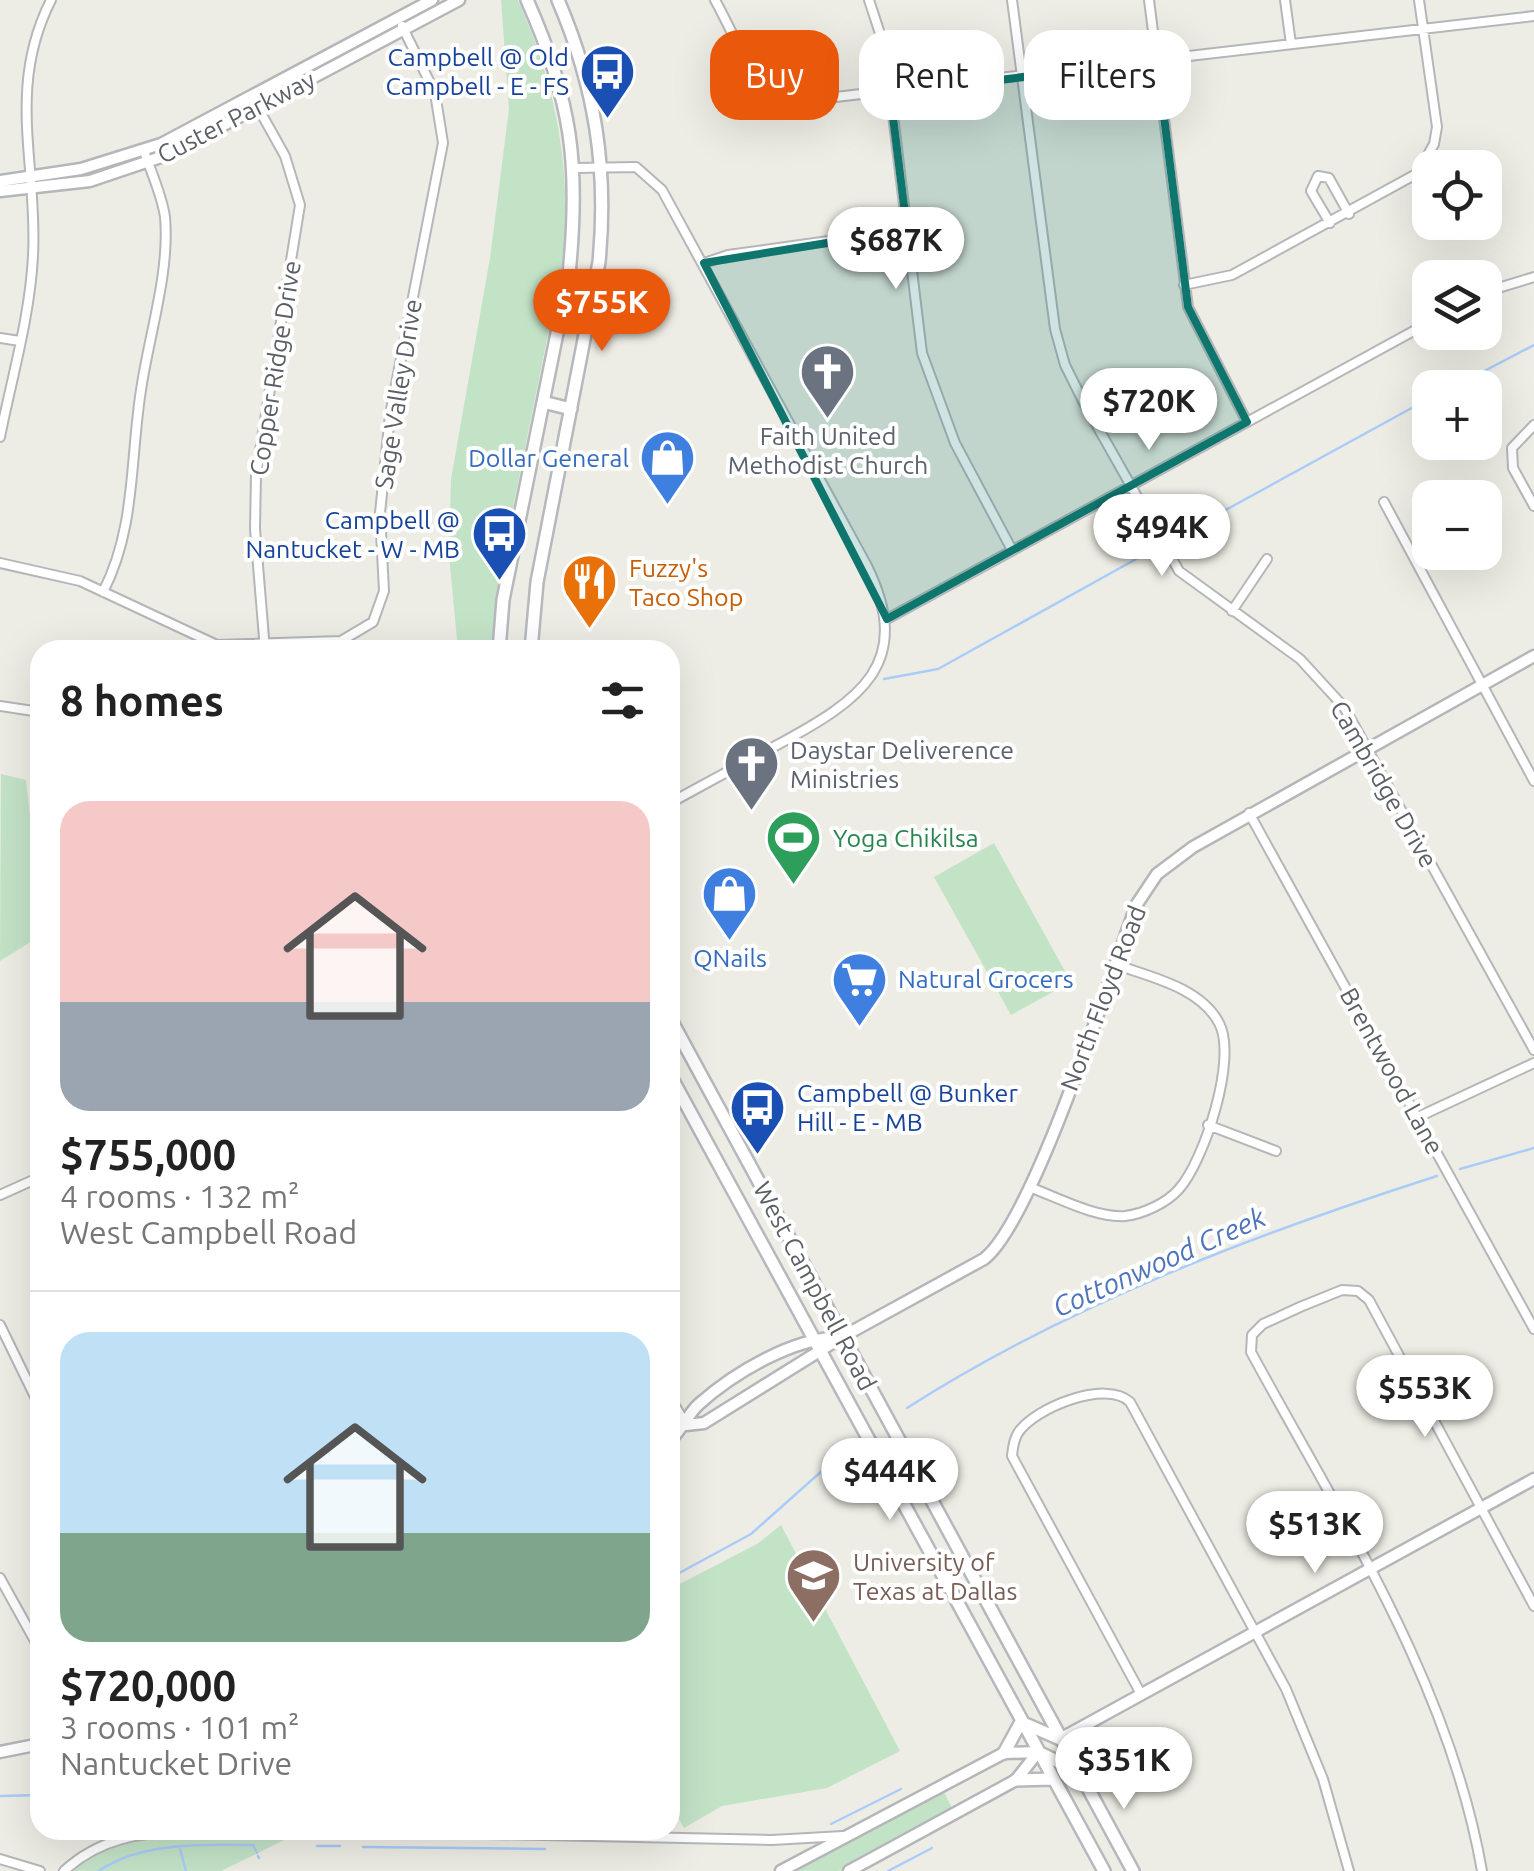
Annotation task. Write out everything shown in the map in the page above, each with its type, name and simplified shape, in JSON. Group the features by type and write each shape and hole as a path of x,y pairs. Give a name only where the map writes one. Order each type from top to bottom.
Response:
{"main road":[{"path":"501,640 503,600 569,274 575,168 570,122 527,0"},
{"path":"532,640 537,582 599,262 604,216 588,79 558,0"},
{"path":"543,402 571,409"},
{"name":"West Campbell Road","path":"680,1036 1133,1871"},
{"name":"West Campbell Road","path":"680,1093 1104,1871"},
{"path":"748,1218 772,1205"},
{"path":"1048,1717 1038,1752 1079,1772"},
{"path":"1004,1753 1021,1722 1060,1739 1052,1779 1016,1780"}],"street":[{"path":"0,436 32,282 26,80 51,0"},
{"name":"Custer Parkway","path":"254,102 432,0"},
{"name":"Custer Parkway","path":"0,191 146,157 459,0"},
{"path":"715,0 759,79 788,100 859,95"},
{"path":"869,0 881,30"},
{"name":"Cambridge Drive","path":"1012,0 1024,71"},
{"path":"1149,0 1152,30"},
{"path":"1285,0 1291,44"},
{"path":"1184,284 1232,275 1412,179 1434,144 1437,118 1419,0"},
{"path":"1191,57 1534,16"},
{"name":"Sage Valley Drive","path":"331,640 350,638 366,630 383,603 380,513 386,450 443,143 435,94 398,18"},
{"name":"Copper Ridge Drive","path":"254,102 285,156 300,205 256,475 264,640"},
{"path":"893,120 922,352 930,381 955,443 1012,550"},
{"name":"Cambridge Drive","path":"1029,120 1061,354 1130,485 1180,571 1317,675 1344,707 1534,1050"},
{"path":"1163,120 1191,315 1248,422"},
{"path":"103,592 122,547 129,514 136,416 166,249 164,213 146,157"},
{"path":"575,168 636,167 655,180 867,566 886,618 879,661 857,696 829,717 680,798"},
{"path":"1330,224 1311,191 1318,176 1329,178 1350,214"},
{"name":"Custer Parkway","path":"0,181 30,183"},
{"path":"704,263 728,255 907,230"},
{"path":"1502,287 1534,277"},
{"path":"886,618 1412,332"},
{"path":"0,338 20,340"},
{"path":"1534,425 1512,448 1514,468 1534,506"},
{"path":"1384,502 1534,780"},
{"path":"1232,611 1267,559"},
{"name":"Sage Valley Drive","path":"0,563 80,581 200,640"},
{"name":"North Floyd Road","path":"686,1425 704,1423 842,1337 992,1254 1029,1187 1136,904 1157,874 1249,813 1534,656"},
{"path":"0,706 30,710"},
{"name":"Brentwood Lane","path":"1249,813 1534,1329"},
{"path":"1029,1187 1118,1216 1143,1211 1183,1184 1208,1124 1227,1066 1219,1023 1200,1000 1184,990 1114,964"},
{"path":"1418,1117 1534,1063"},
{"path":"1208,1124 1276,1151"},
{"path":"0,1195 30,1182"},
{"path":"1482,1871 1465,1796 1432,1697 1369,1570 1251,1352 1252,1335 1262,1324 1342,1290 1358,1292 1369,1300 1534,1606"},
{"path":"0,1325 30,1386"},
{"name":"North Floyd Road","path":"680,1431 695,1408 714,1392 812,1338 842,1337"},
{"path":"1141,1694 1012,1456 1013,1443 1028,1423 1084,1395 1110,1390 1123,1395 1137,1412 1304,1728 1333,1807 1349,1871"},
{"path":"680,1414 686,1425"},
{"path":"1060,1739 1534,1479"},
{"path":"0,1578 30,1632"},
{"path":"0,1752 30,1746"},
{"path":"781,1871 1004,1753 1038,1752"},
{"path":"849,1871 1016,1780 1038,1752"},
{"path":"680,1838 762,1840 853,1835"},
{"path":"64,1871 102,1843 113,1840"},
{"path":"0,1859 40,1871"}],"highlighted area":[{"path":"1157,61 1188,307 1247,422 887,619 704,263 907,230 890,93"}],"green space":[{"path":"501,0 518,0 542,62 558,124 565,188 564,254 499,578 492,640 457,640 449,555 451,479 490,258 509,109"},
{"path":"1,774 26,780 30,815 30,942 0,961"},
{"path":"994,843 1071,982 1011,1015 934,877"},
{"path":"781,1525 900,1751 827,1788 722,1806 684,1828 680,1821 680,1584 757,1544"},
{"path":"944,1792 953,1810 839,1871 793,1871"},
{"path":"284,1840 258,1853 254,1846 256,1854 221,1871 73,1871 101,1851 132,1841"}],"waterway":[{"path":"1486,370 1534,345"},
{"path":"1169,541 1412,408"},
{"path":"884,679 938,669 1156,548"},
{"name":"Cottonwood Creek","path":"1460,1169 1534,1148"},
{"name":"Cottonwood Creek","path":"907,1408 1032,1336 1164,1275 1300,1222 1437,1176"},
{"name":"Cottonwood Creek","path":"680,1573 751,1534 851,1445 861,1465"},
{"path":"831,1824 901,1789"},
{"name":"Cottonwood Creek","path":"0,1796 30,1795"},
{"path":"99,1871 133,1855 173,1847 253,1845 257,1853"},
{"path":"317,1846 340,1846"},
{"path":"363,1847 545,1849"},
{"path":"888,1871 932,1848"},
{"path":"180,1849 186,1871"}],"place":[{"name":"Campbell @ Old Campbell - E - FS","path":"608,120"},
{"name":"Faith United Methodist Church","path":"828,420"},
{"name":"Dollar General","path":"668,507"},
{"name":"Campbell @ Nantucket - W - MB","path":"499,583"},
{"name":"Fuzzy's Taco Shop","path":"590,631"},
{"name":"Daystar Deliverence Ministries","path":"751,813"},
{"name":"Yoga Chikilsa","path":"794,887"},
{"name":"QNails","path":"730,942"},
{"name":"Natural Grocers","path":"859,1028"},
{"name":"Campbell @ Bunker Hill - E - MB","path":"758,1156"},
{"name":"University of Texas at Dallas","path":"814,1625"}]}
